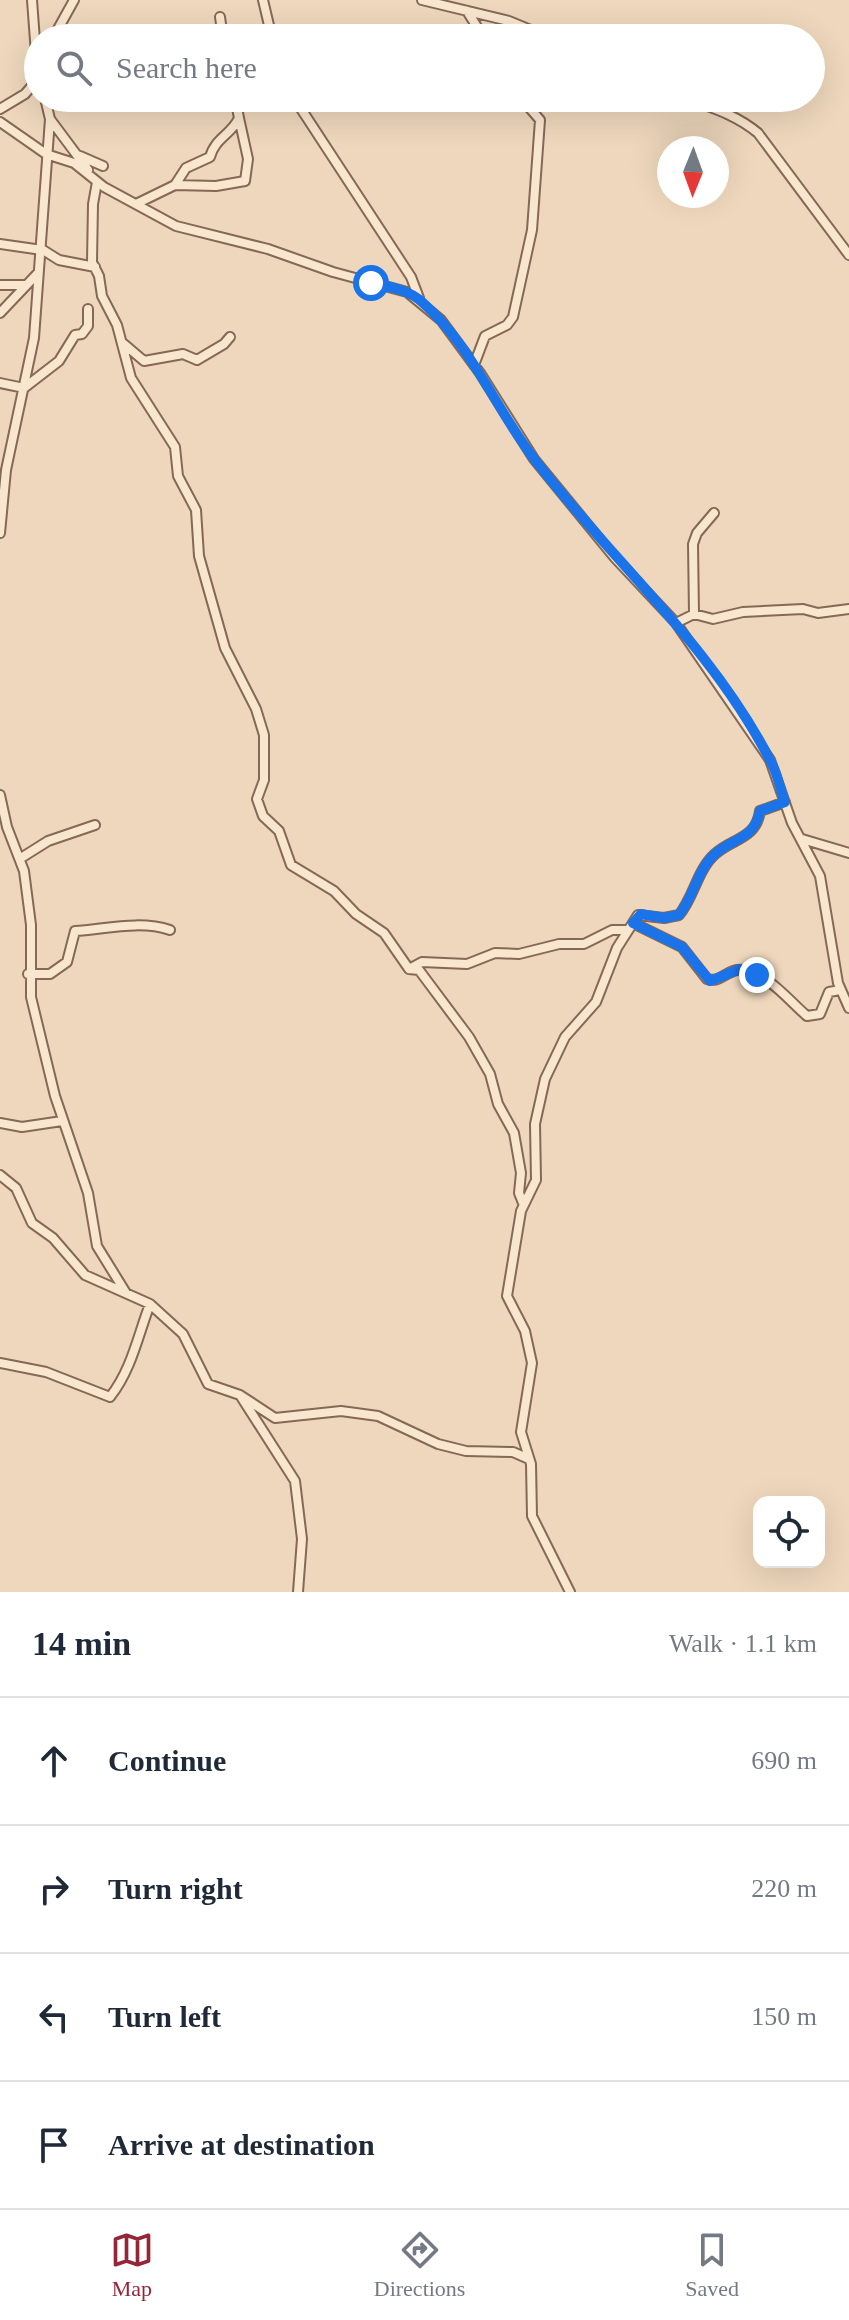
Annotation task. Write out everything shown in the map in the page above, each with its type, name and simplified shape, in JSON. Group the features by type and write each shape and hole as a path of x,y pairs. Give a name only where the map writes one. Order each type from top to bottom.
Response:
{"street":[{"path":"32,0 34,24"},
{"path":"61,24 74,0"},
{"path":"263,0 269,24"},
{"path":"422,0 516,24"},
{"path":"467,11 475,24"},
{"path":"220,17 221,24"},
{"path":"0,109 24,95"},
{"path":"0,533 4,457 24,388 34,338 48,112"},
{"path":"136,204 175,185 216,186 245,181 248,159 238,112"},
{"path":"303,112 411,277 419,299"},
{"path":"474,365 485,336 507,325 513,317 529,248 540,127 535,112"},
{"path":"725,112 758,133 849,255"},
{"path":"175,185 186,168 210,157 216,140 234,128 239,118"},
{"path":"50,119 94,178 92,238 102,296 122,341 131,378 175,447 178,476 196,510 199,556 225,648 256,709 263,732 264,780 257,799 261,811 279,831 291,865 334,891 356,914 384,933 409,969 419,970 447,1006 490,1074 498,1104 514,1133 521,1173 519,1193 523,1203"},
{"path":"0,122 46,154 74,163 136,204 185,230 268,249 333,272 407,292 441,320 474,365 534,459 615,558 676,623 770,760 785,802 823,886 840,990 849,1008"},
{"path":"80,156 103,166"},
{"path":"0,244 43,250 66,263 95,267"},
{"path":"0,313 38,273"},
{"path":"0,285 24,285"},
{"path":"0,383 24,388 59,361 75,335 82,334 88,326 88,309"},
{"path":"122,341 139,359 149,362 183,354 197,360 230,337"},
{"path":"694,614 693,544 714,513"},
{"path":"676,623 694,614 713,619 743,612 803,609 824,613 849,609"},
{"path":"0,795 7,827 21,858 31,925 28,974 36,1022 62,1121 88,1193 97,1246 126,1293"},
{"path":"570,1592 532,1516 530,1460 521,1432 532,1363 525,1331 507,1296 523,1203 536,1180 535,1124 545,1079 565,1037 596,1002 626,930 641,914 664,918 679,915 713,856 746,837 758,822 760,811 785,802"},
{"path":"21,858 48,841 95,825"},
{"path":"802,839 849,853"},
{"path":"633,923 682,947 707,979 718,980 734,970 750,972 778,990 807,1016 820,1014 829,992 840,990"},
{"path":"28,974 50,974 67,962 73,931 154,926 170,930"},
{"path":"409,969 422,962 467,964 495,953 519,954 559,944 584,944 612,930 626,930"},
{"path":"0,1123 22,1127 62,1121"},
{"path":"0,1175 16,1188 32,1223 53,1238 79,1269 99,1283 150,1304 186,1337 208,1384 240,1395 275,1418 341,1411 378,1416 388,1418 438,1444 466,1451 513,1452 530,1460"},
{"path":"0,1363 46,1372 110,1397 139,1346 140,1330 150,1304"},
{"path":"240,1395 295,1481 302,1539 298,1592"}],"route":[{"path":"371,283 410,293 441,320 480,373 534,459 615,558 676,623 770,760 785,802 760,811 758,822 746,837 713,856 679,915 664,918 641,914 633,923 682,947 710,981 740,969 757,975"}]}
